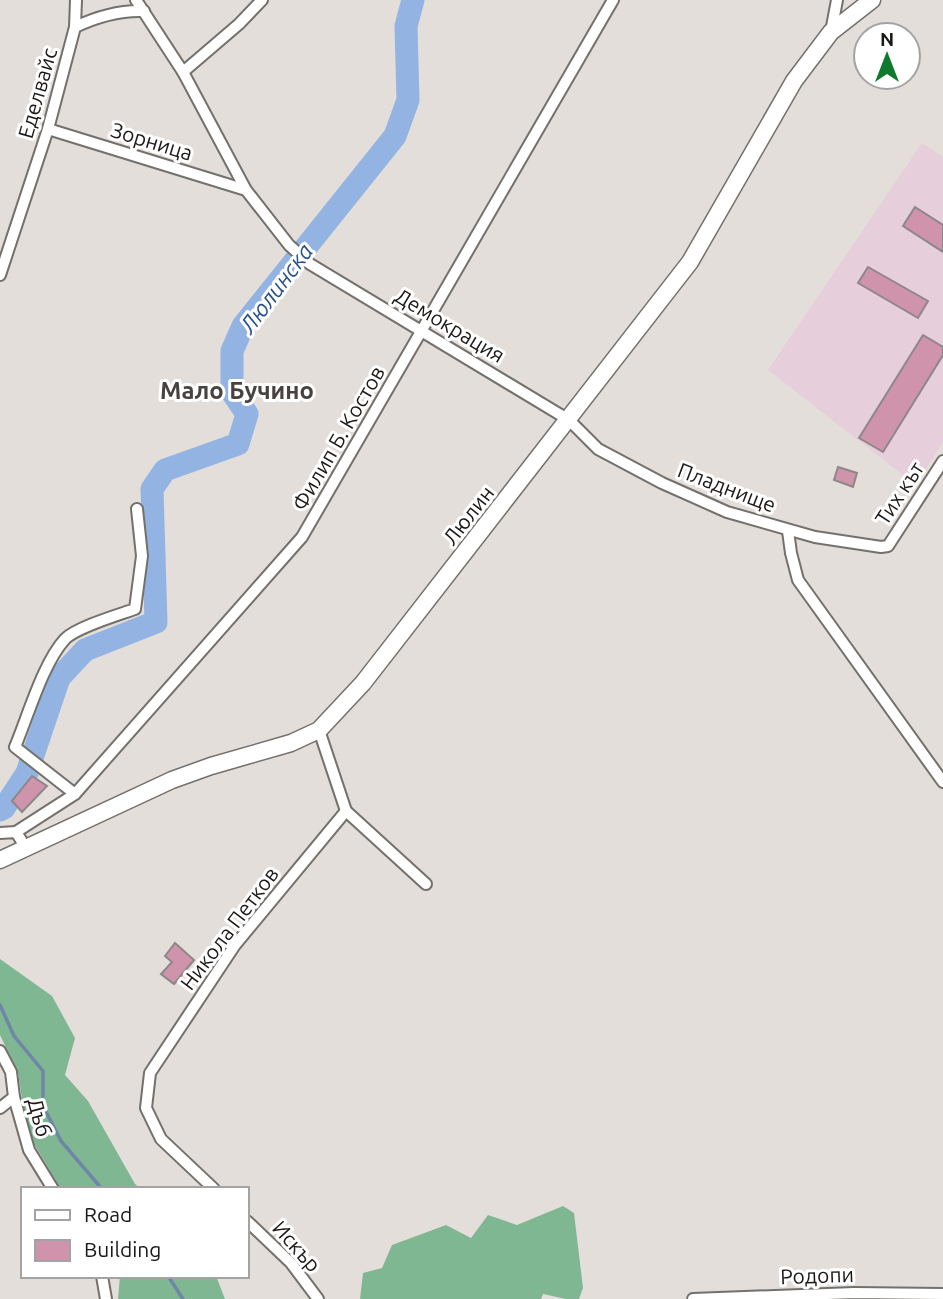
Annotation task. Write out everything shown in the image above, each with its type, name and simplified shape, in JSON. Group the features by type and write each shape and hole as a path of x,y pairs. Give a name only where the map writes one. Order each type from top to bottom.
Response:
{"street":[{"name":"Еделвайс","path":"0,275 48,129 75,27 76,0"},
{"name":"Демокрация","path":"136,0 183,72 246,190 289,245 310,264 569,420"},
{"path":"183,72 239,24 262,0"},
{"name":"Филип Б. Костов","path":"16,832 75,794 302,537 614,0"},
{"path":"831,32 837,0"},
{"name":"Люлин","path":"0,860 173,780 291,743 319,730 363,682 690,262 794,81 831,32 872,0"},
{"path":"75,27 130,10 144,11"},
{"name":"Зорница","path":"48,129 246,190"},
{"name":"Пладнище","path":"569,420 598,449 662,483 727,512 788,531 837,541 888,546"},
{"name":"Тих кът","path":"888,546 943,461"},
{"path":"75,794 15,747 45,672 66,638 104,619 135,609 142,556 136,509"},
{"path":"788,531 799,580 943,782"},
{"path":"319,730 346,811 426,884"},
{"name":"Никола Петков","path":"212,1187 162,1139 146,1108 150,1073 235,945 346,811"},
{"path":"0,833 16,832 26,848"},
{"name":"Дъб","path":"0,1051 11,1072 14,1097 29,1150 52,1187"},
{"path":"0,1108 14,1097"},
{"name":"Искър","path":"248,1222 291,1263 318,1299"},
{"path":"102,1278 106,1299"},
{"name":"Родопи","path":"693,1299 943,1294"}],"shaded area":[{"path":"922,143 943,157 943,442 916,485 768,370"}],"green space":[{"path":"0,959 52,996 75,1038 65,1075 88,1101 139,1187 60,1187 27,1132 18,1073 0,1035"},
{"path":"563,1206 574,1213 583,1288 579,1299 543,1294 541,1299 360,1299 363,1273 382,1268 392,1245 446,1225 471,1238 488,1215 517,1225"},
{"path":"120,1278 217,1278 225,1299 118,1299"}],"building":[{"path":"915,207 943,225 943,252 903,226"},
{"path":"868,267 928,301 918,318 858,283"},
{"path":"923,335 943,347 943,355 883,452 859,438"},
{"path":"838,467 857,473 853,487 834,480"},
{"path":"32,776 47,786 22,812 12,801"},
{"path":"175,943 194,960 174,984 161,974 172,962 165,956"}],"waterway":[{"name":"Люлинска","path":"0,810 27,773 59,678 85,650 156,622 152,489 165,470 238,444 247,414 232,392 232,351 243,326 395,136 408,100 406,26 413,0"},
{"path":"0,1005 14,1036 43,1071 43,1106 61,1141 100,1187"},
{"path":"169,1278 183,1299"}],"district":[{"name":"Мало Бучино","path":"237,390"}]}
